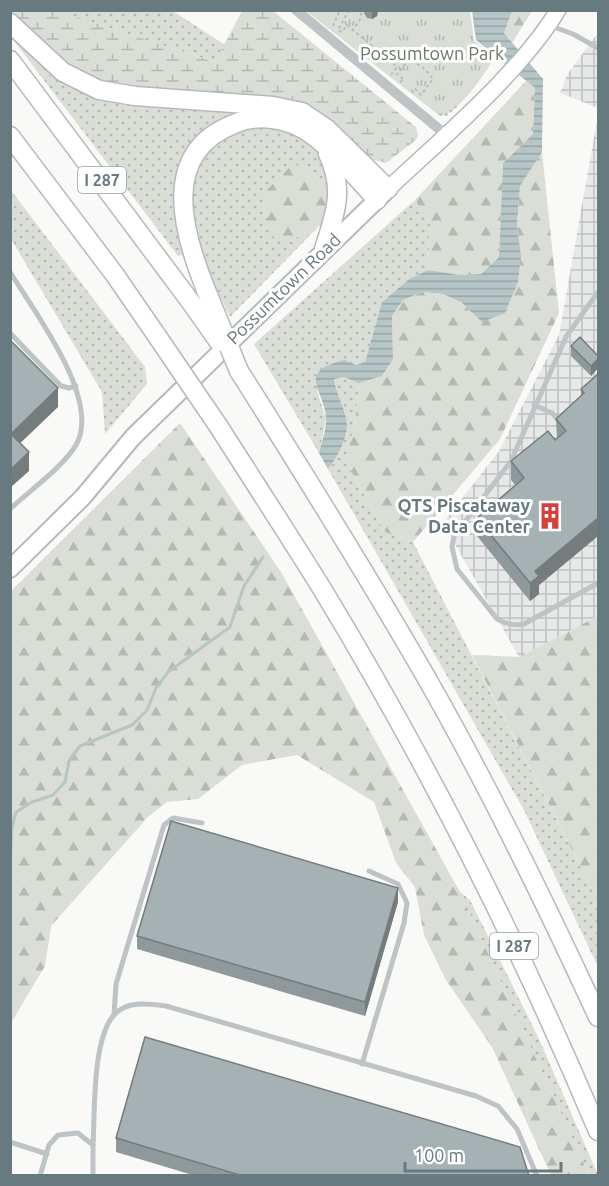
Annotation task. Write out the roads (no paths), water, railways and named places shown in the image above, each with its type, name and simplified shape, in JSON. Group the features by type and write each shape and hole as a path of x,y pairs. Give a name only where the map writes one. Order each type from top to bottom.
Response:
{"highway":[{"path":"10,23 63,72 99,90 135,96 273,106 302,112 327,129 382,194"},
{"name":"I 287","path":"10,60 190,301 239,371 341,532 437,697 510,833 598,1017"},
{"path":"239,371 187,239 183,203 187,173 197,152 206,141 232,125 257,118 272,119 301,128 382,194"},
{"name":"I 287","path":"11,137 110,267 219,427 324,593 416,756 524,967 598,1131"},
{"path":"324,147 338,186 336,210 324,249"},
{"name":"Possumtown Road","path":"10,568 83,498 133,437 382,194"}],"main road":[{"name":"Possumtown Road","path":"382,194 500,82 549,25 558,10"}],"street":[{"path":"296,10 445,134"}],"lane":[{"path":"549,25 573,34 598,48"},
{"path":"10,272 76,386 81,410 77,444 10,509"},
{"path":"598,292 566,337 511,461 454,536 452,547 457,569 497,619 516,625 533,620 598,583"},
{"path":"10,333 61,386 69,388 76,386"},
{"path":"534,405 552,413 564,426"},
{"path":"93,1176 93,1146 101,1046 107,1026 114,1014 116,984 164,825 173,818 202,823"},
{"path":"362,1064 404,922 407,903 398,884 369,871"},
{"path":"114,1014 129,1005 141,1003 166,1006 476,1096 498,1106 517,1130 537,1176"},
{"path":"40,1176 49,1144 58,1135 78,1133 93,1146"},
{"path":"10,1142 47,1154"}],"waterway":[{"path":"10,864 12,827 16,812 32,802 53,795 65,782 69,761 80,746 132,725 147,710 156,688 168,672 230,627 244,586 263,557"}],"place":[{"name":"QTS Piscataway Data Center","path":"550,516"}],"park label":[{"name":"Possumtown Park","path":"432,54"}]}
